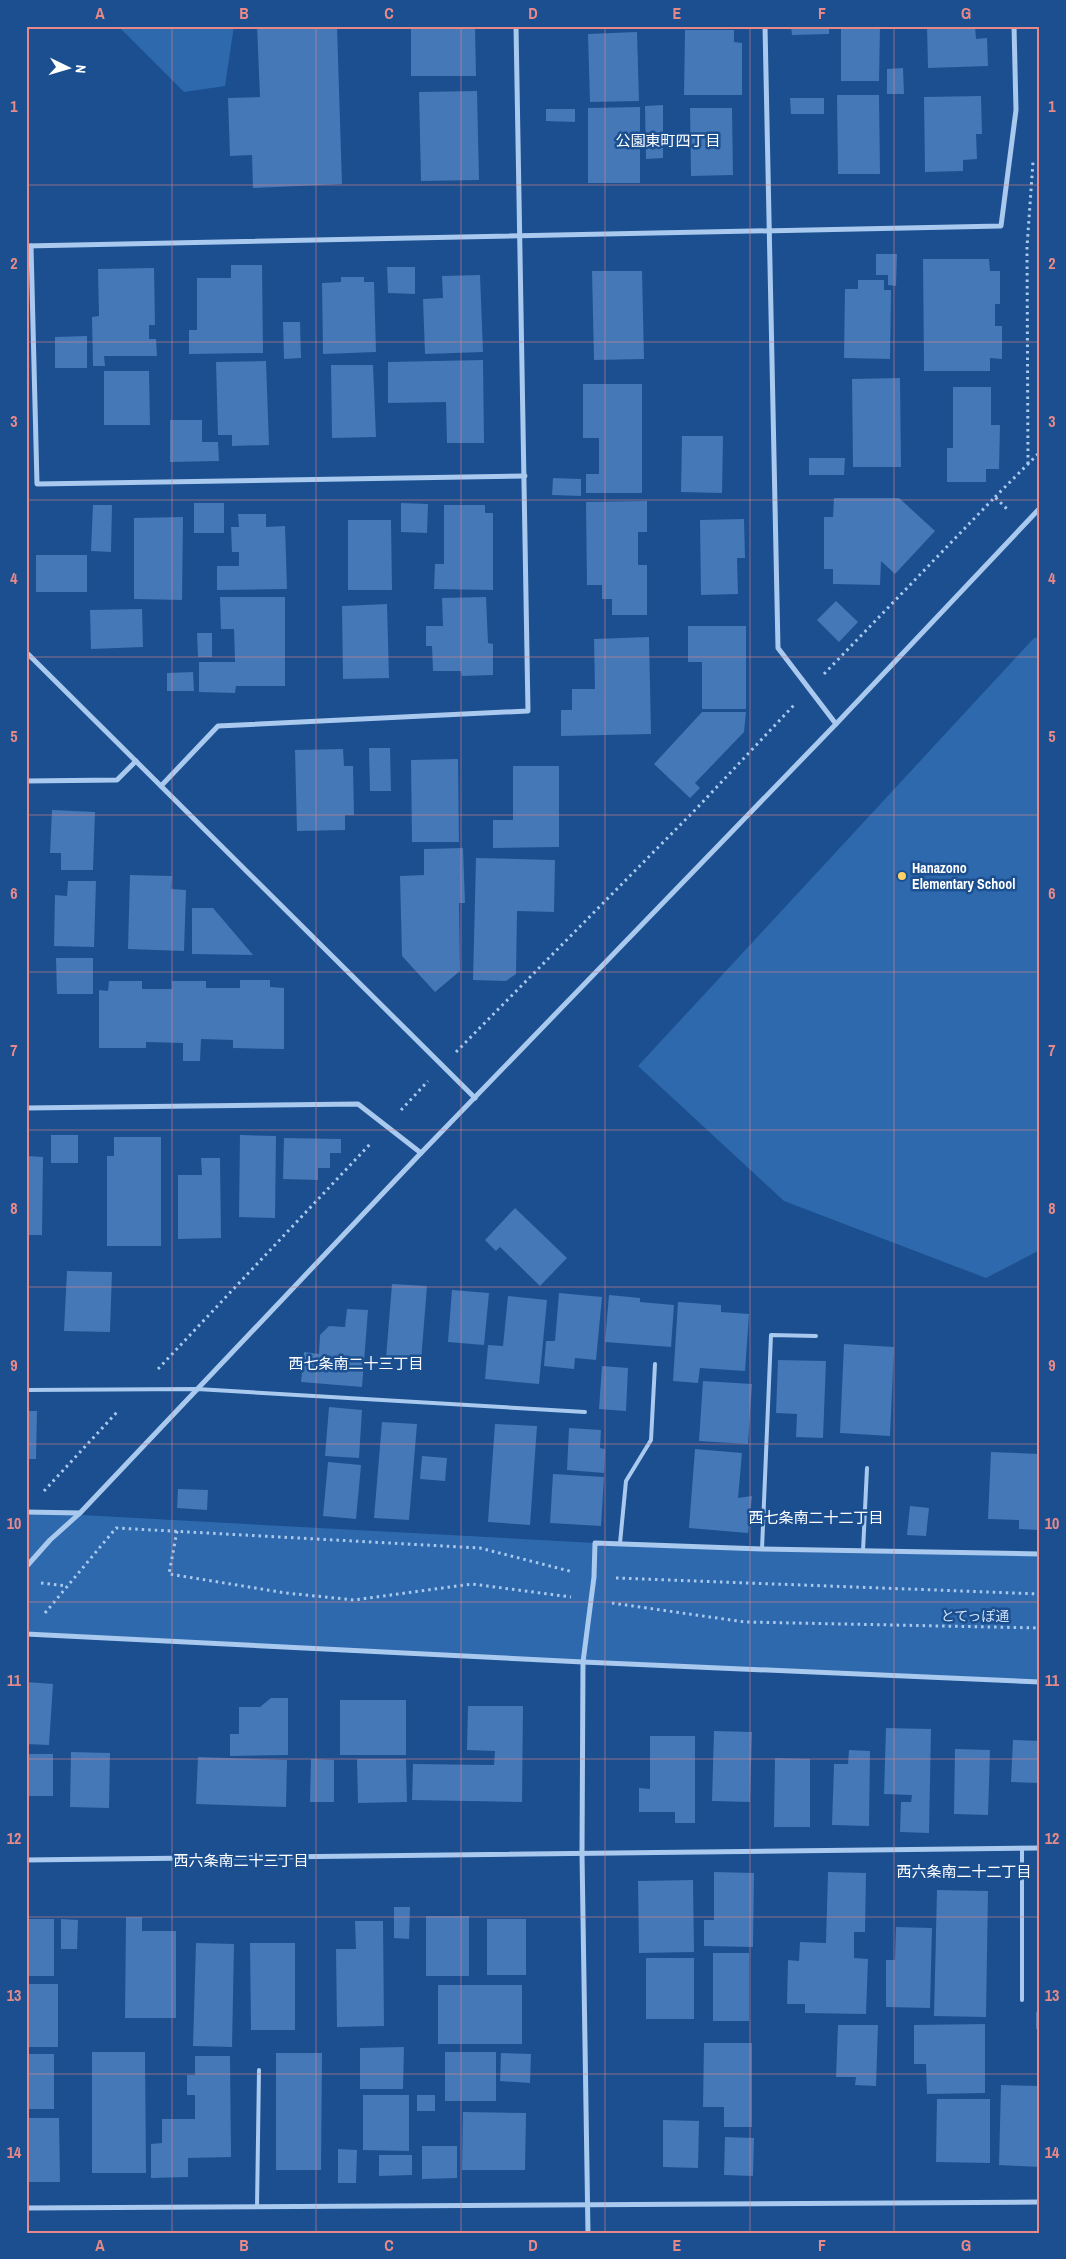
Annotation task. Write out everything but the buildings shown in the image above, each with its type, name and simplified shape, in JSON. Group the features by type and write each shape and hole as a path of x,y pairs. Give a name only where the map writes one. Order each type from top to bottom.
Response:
{"street":[{"path":"161,786 218,726 528,711 516,26"},
{"path":"765,26 778,648 836,724"},
{"path":"525,476 37,484 28,246 1001,226 1016,110 1014,26"},
{"path":"26,1567 50,1540 80,1514 421,1152 836,724 1040,508"},
{"path":"26,652 475,1098"},
{"path":"26,781 117,780 136,761"},
{"path":"26,1108 358,1104 421,1152"},
{"path":"26,1512 80,1514"},
{"path":"588,2233 582,1854 583,1662 594,1577 595,1543 762,1549 1040,1554"},
{"path":"27,1634 583,1662 1040,1682"},
{"path":"26,1860 1040,1848"},
{"path":"26,2208 1040,2202"}],"lane":[{"path":"762,1549 771,1335 816,1336"},
{"path":"620,1543 626,1481 651,1440 655,1364"},
{"path":"26,1390 197,1389 585,1412"},
{"path":"863,1551 867,1468"},
{"path":"1022,1848 1022,2000"},
{"path":"257,2207 258,2070"}],"path":[{"path":"1028,464 1027,247 1034,161"},
{"path":"40,1495 442,1066 698,808 810,689 1040,452"},
{"path":"995,497 1023,525"},
{"path":"27,1634 116,1528 480,1548 594,1577 1040,1594"},
{"path":"34,1582 67,1587"}],"green space":[{"path":"118,26 234,26 225,86 184,92"},
{"name":"Hanazono Elementary School","path":"1040,637 1040,1250 986,1278 784,1201 638,1066 1034,638"},
{"name":"とてっぽ通","path":"26,1512 595,1543 1040,1554 1040,1682 26,1634"}],"place":[{"name":"Hanazono Elementary School","path":"902,876"}],"district":[{"name":"公園東町四丁目","path":"668,141"},
{"name":"西七条南二十三丁目","path":"356,1364"},
{"name":"西七条南二十二丁目","path":"816,1518"},
{"name":"西六条南二十三丁目","path":"241,1861"},
{"name":"西六条南二十二丁目","path":"964,1872"}]}
